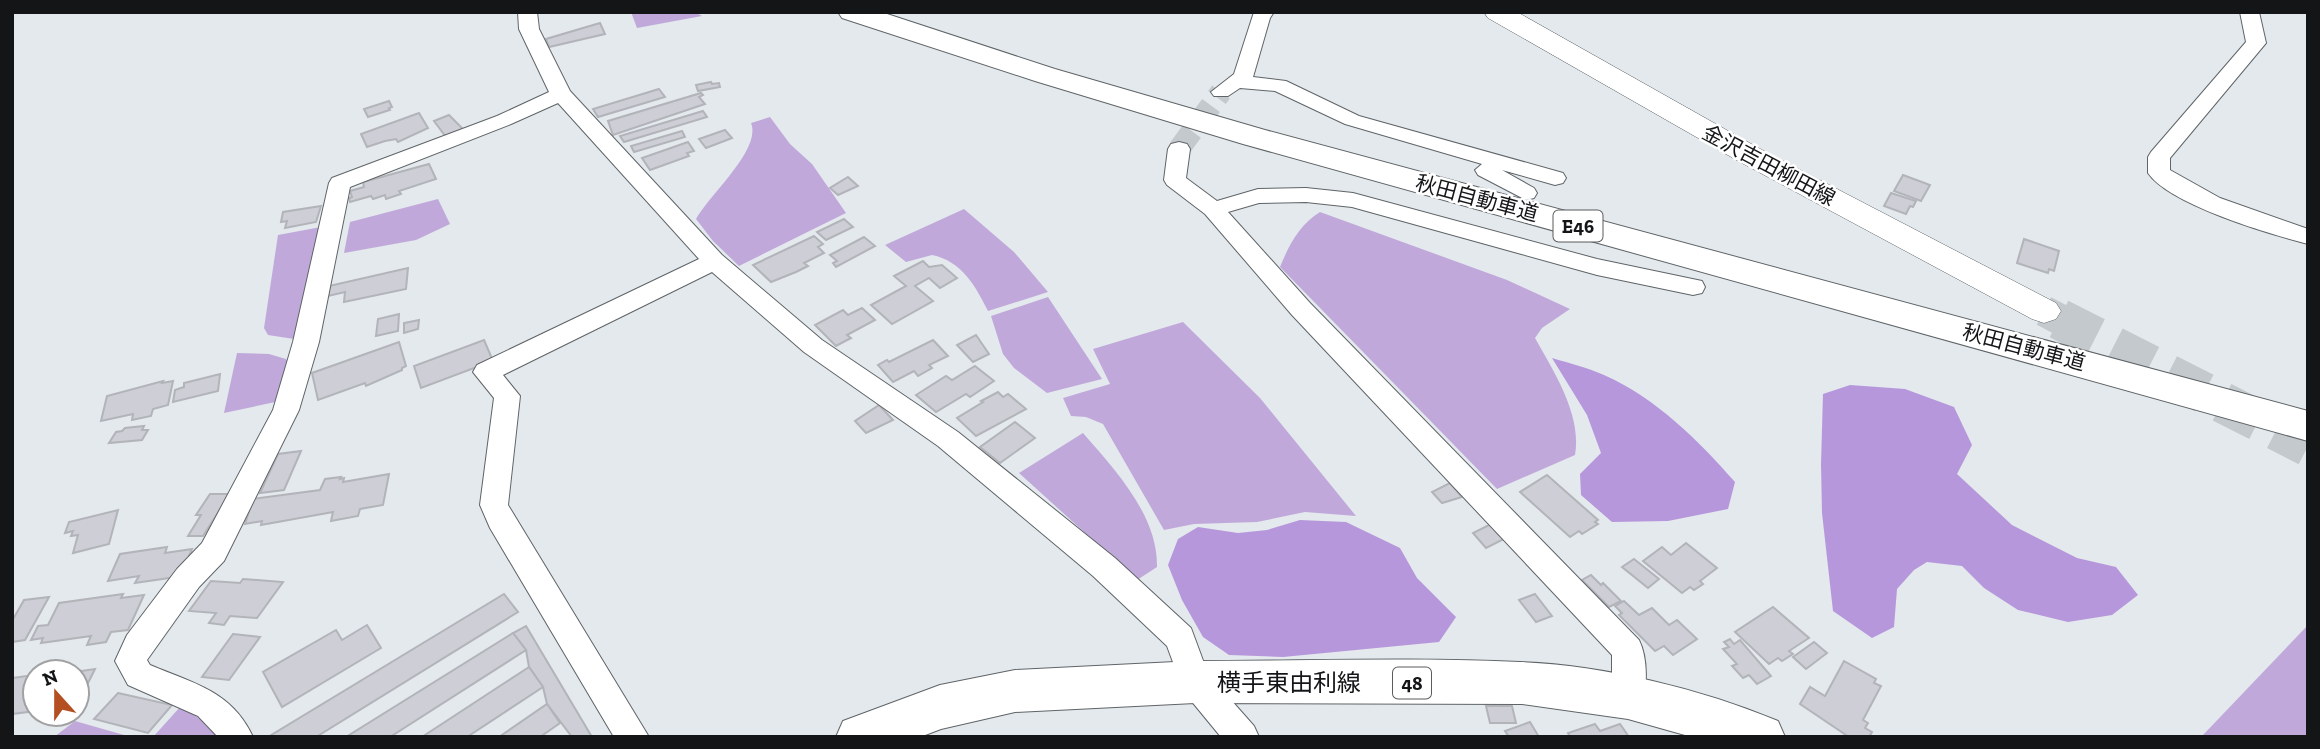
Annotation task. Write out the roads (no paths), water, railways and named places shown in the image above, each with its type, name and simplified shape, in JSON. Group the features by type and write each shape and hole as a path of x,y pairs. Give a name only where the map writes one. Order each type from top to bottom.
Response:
{"main road":[{"name":"秋田自動車道","path":"852,12 1045,75 1254,137 2308,426"},
{"name":"秋田自動車道","path":"903,12 1248,117 1540,185 2308,405"},
{"name":"金沢吉田柳田線","path":"1497,12 1751,156 2044,311"},
{"name":"横手東由利線","path":"860,737 940,707 1015,691 1195,682 1522,683 1628,697 1740,728 1761,737"}],"street":[{"path":"527,12 528,29 561,94 713,261 813,346 948,439 1104,567 1180,638 1195,682 1242,737"},
{"path":"1265,12 1261,16 1243,77 1221,92 1247,92 1269,97 1363,138 1540,185"},
{"path":"2249,12 2256,43 2159,157 2158,173 2185,192 2231,214 2308,237"},
{"path":"1236,82 1279,85 1352,120 1540,185"},
{"path":"236,737 230,726 210,706 139,675 131,662 138,645 188,578 213,552 286,410 306,342 340,183 504,120 561,94"},
{"path":"1179,149 1175,180 1213,209 1384,397 1628,650 1628,697"},
{"path":"1213,209 1258,196 1306,195 1353,200 1597,267 1693,287"},
{"path":"632,737 500,520 494,505 507,396 486,372 713,261"}],"tunnel":[{"path":"1179,149 1221,92"},
{"path":"2044,311 2063,321"},
{"path":"2059,319 2308,446"}]}
